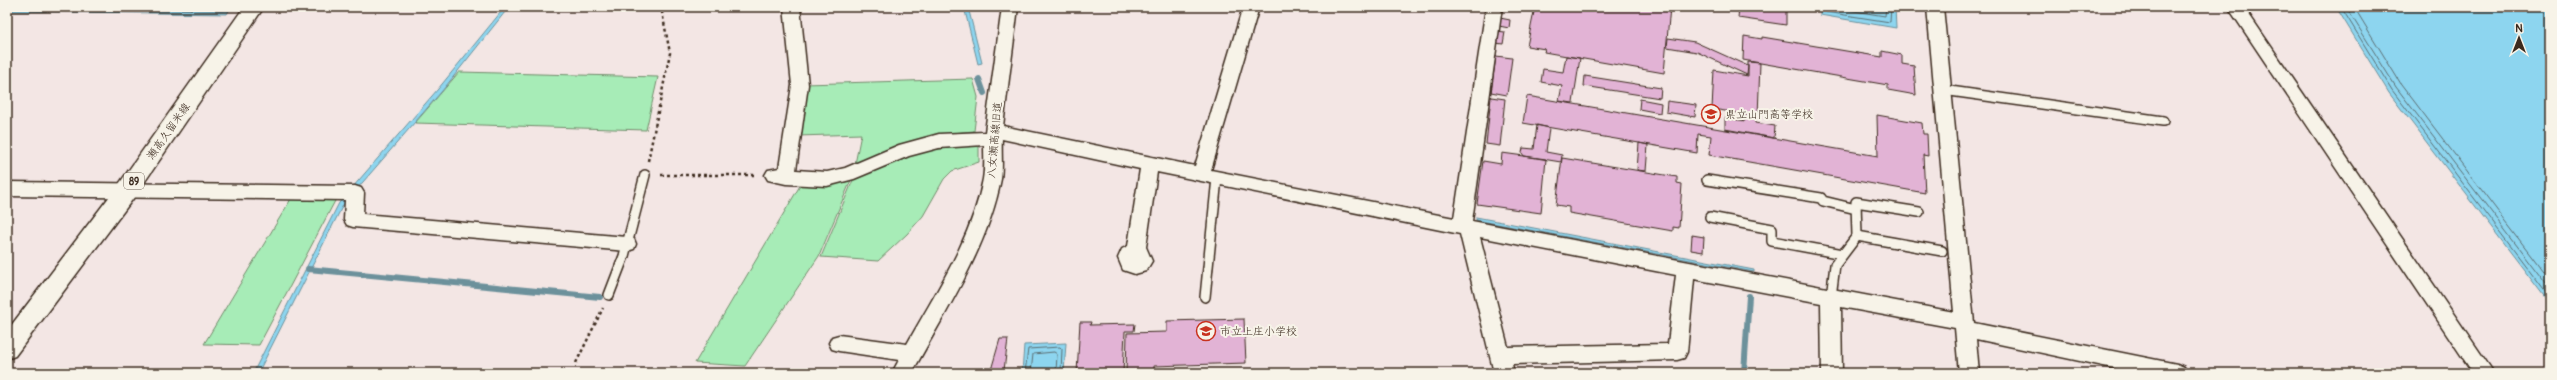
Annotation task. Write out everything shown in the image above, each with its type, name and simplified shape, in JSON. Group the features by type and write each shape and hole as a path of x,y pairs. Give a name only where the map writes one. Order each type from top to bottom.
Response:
{"main road":[{"name":"瀬高久留米線","path":"7,349 127,190 254,7"}],"street":[{"path":"792,7 800,85 794,136 780,176 827,179 848,174 905,150 932,143 993,135 1832,297 2177,373"},
{"name":"八女瀬高線旧道","path":"902,373 911,353 963,259 980,221 992,178 993,135 1010,7"},
{"path":"1209,176 1251,7"},
{"path":"1494,7 1465,227 1502,365 1677,352 1686,269"},
{"path":"1934,7 1970,373"},
{"path":"2236,7 2484,373"},
{"path":"1136,252 1149,165"},
{"path":"7,189 355,193 353,220 627,244"},
{"path":"1832,297 1832,373"},
{"path":"839,343 911,353"}],"lane":[{"path":"1943,90 2163,121"},
{"path":"609,295 633,228 645,175"},
{"path":"1205,297 1209,176"},
{"path":"1707,180 1821,198 1823,202 1856,209"},
{"path":"1832,297 1836,265 1857,236 1856,202 1919,212"},
{"path":"1710,217 1772,229 1772,241 1843,254"},
{"path":"1857,236 1942,251"}],"path":[{"path":"661,7 670,53 645,175 780,176"},
{"path":"576,363 609,295"}],"green space":[{"path":"459,72 658,77 646,130 415,123"},
{"path":"973,79 978,97 974,131 927,138 855,164 861,134 798,136 805,84"},
{"path":"979,144 979,162 952,171 944,179 923,216 907,234 878,261 821,257 853,180 866,172 897,159 924,151"},
{"path":"851,180 819,256 745,366 695,363 801,184 820,185"},
{"path":"291,199 336,199 259,345 204,344"}],"water":[{"path":"7,7 231,7 227,14 7,11"},
{"path":"505,7 509,7 442,91 343,205 258,373 253,373 339,203 438,89"},
{"path":"964,7 968,7 982,63 978,64"},
{"path":"1820,7 1895,7 1896,28 1820,15"},
{"path":"2336,7 2550,7 2550,304 2389,93"},
{"path":"1476,217 1754,270 1754,272 1476,220"},
{"path":"1066,343 1064,373 1022,373 1024,345"}],"building":[{"path":"1535,7 1670,7 1664,73 1544,52 1545,49 1527,46"},
{"path":"1739,7 1786,7 1786,25 1738,18"},
{"path":"1500,18 1510,20 1509,28 1499,26"},
{"path":"1496,31 1505,32 1503,44 1495,43"},
{"path":"1744,36 1762,39 1762,37 1882,57 1882,51 1902,55 1902,64 1914,66 1916,95 1888,90 1888,85 1743,60"},
{"path":"1668,38 1695,42 1748,66 1747,75 1697,52 1667,47"},
{"path":"1496,56 1512,58 1507,95 1491,92"},
{"path":"1566,56 1580,58 1573,103 1559,101 1562,86 1541,82 1543,69 1563,72"},
{"path":"1748,62 1760,63 1758,116 1712,109 1714,70 1748,76"},
{"path":"1585,76 1661,88 1660,98 1584,86"},
{"path":"1527,96 1878,156 1877,115 1922,123 1923,134 1927,134 1928,156 1923,155 1925,193 1709,155 1711,136 1698,134 1697,153 1523,123"},
{"path":"1491,97 1505,99 1500,146 1486,144"},
{"path":"1640,99 1661,103 1660,113 1639,109"},
{"path":"1667,101 1696,105 1695,117 1666,112"},
{"path":"1745,114 1755,116 1755,123 1775,126 1774,138 1725,129 1725,118 1745,121"},
{"path":"1537,125 1549,128 1546,152 1562,155 1561,162 1524,156 1522,153 1523,148 1534,149"},
{"path":"1639,143 1648,145 1646,171 1637,170"},
{"path":"1502,153 1546,159 1541,213 1477,204 1483,161 1501,164"},
{"path":"1562,158 1677,177 1677,183 1682,184 1679,228 1673,227 1673,231 1569,213 1569,207 1556,205"},
{"path":"1692,235 1704,237 1703,252 1691,250"},
{"path":"1244,319 1246,363 1154,366 1154,373 1126,373 1127,333 1167,332 1167,321"},
{"path":"1080,322 1091,322 1090,325 1135,324 1134,331 1125,331 1123,373 1077,373"},
{"path":"1000,339 1008,339 1004,370 991,370"}],"waterway":[{"path":"979,79 984,93"},
{"path":"308,269 600,297"},
{"path":"1744,373 1749,296"}],"place":[{"name":"県立山門高等学校","path":"1711,114"},
{"name":"市立上庄小学校","path":"1206,331"}]}
